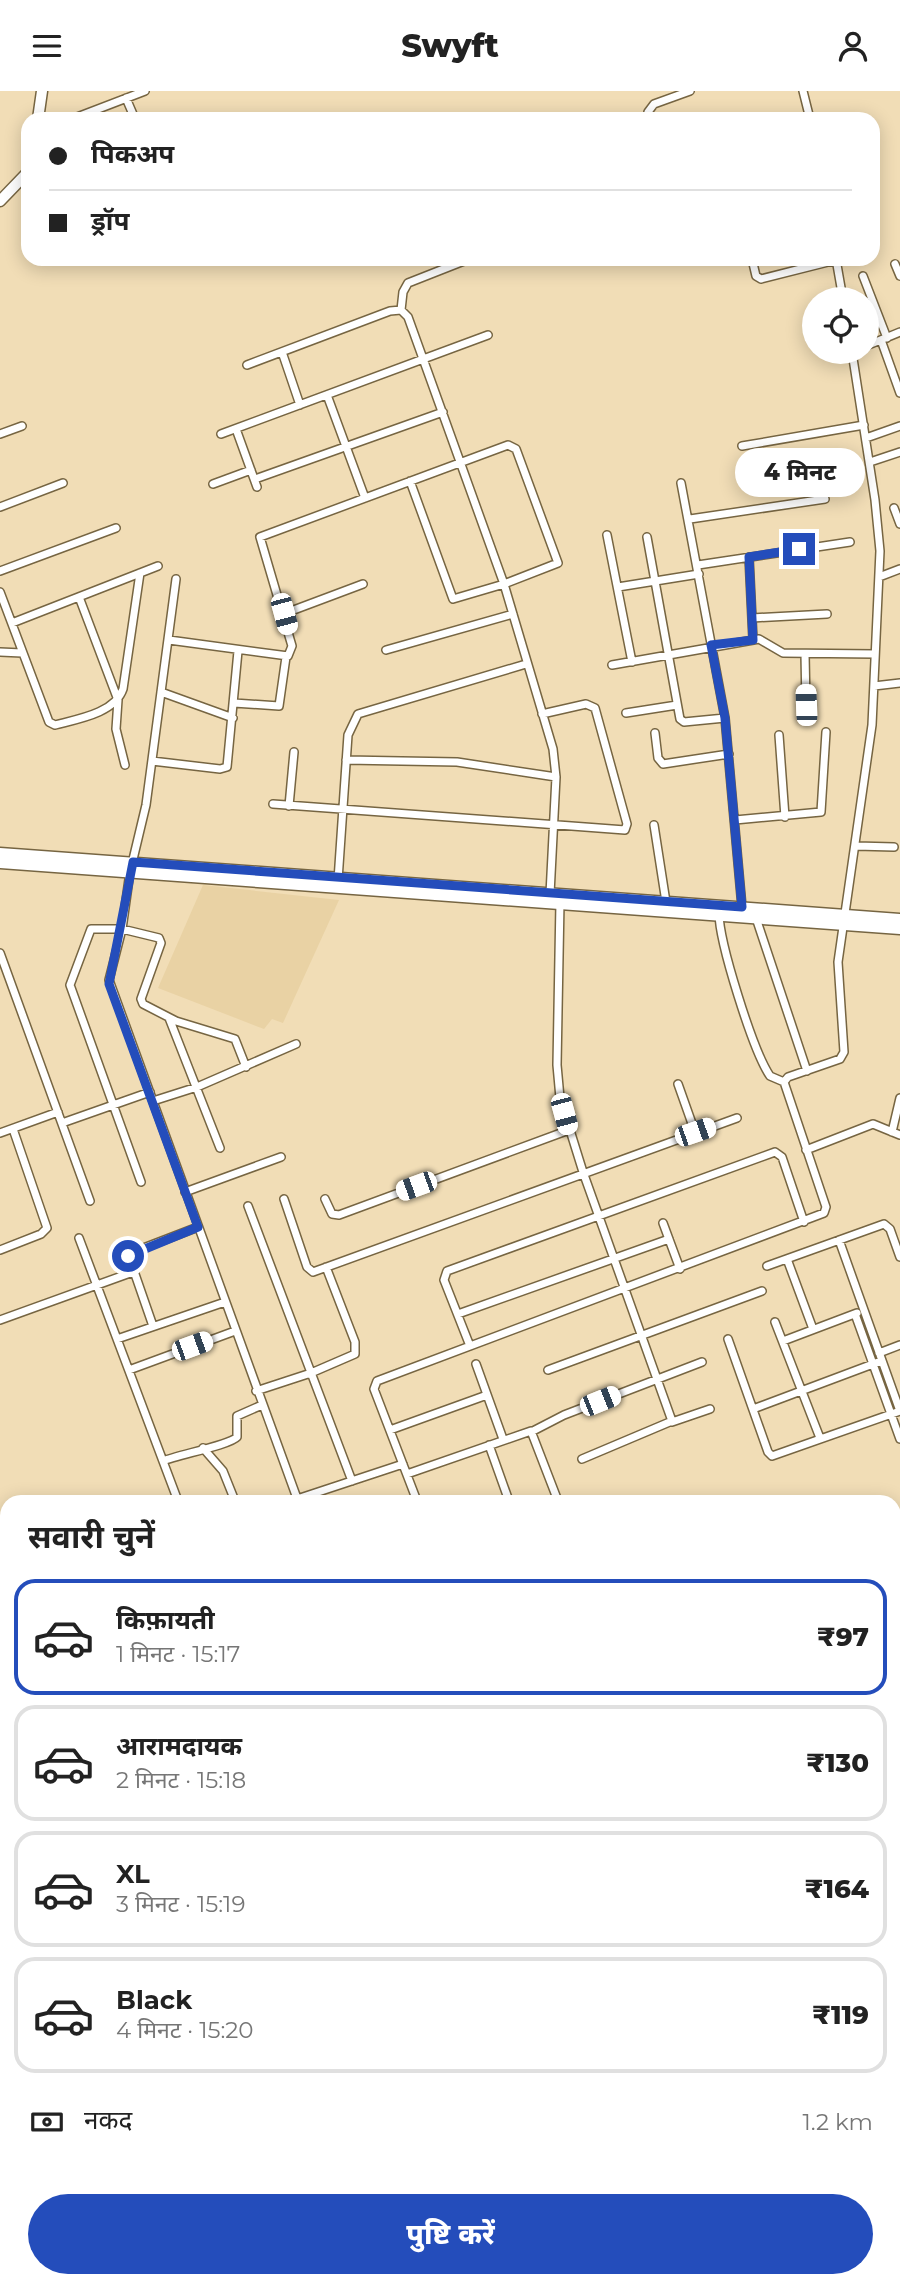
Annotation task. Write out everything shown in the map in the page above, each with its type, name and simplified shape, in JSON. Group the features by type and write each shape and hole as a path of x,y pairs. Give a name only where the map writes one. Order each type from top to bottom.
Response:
{"main road":[{"path":"39,112 41,91"},
{"path":"0,201 21,179"},
{"path":"0,852 132,867 666,902 756,918 900,919"},
{"path":"0,863 132,867"},
{"path":"338,882 559,906 720,910 742,907 900,929"}],"street":[{"path":"98,112 145,91"},
{"path":"648,112 654,104 690,91"},
{"path":"803,91 808,112"},
{"path":"127,98 132,112"},
{"path":"895,264 900,276"},
{"path":"401,310 403,292 408,283 451,266"},
{"path":"754,266 756,276 761,279 810,266"},
{"path":"837,266 841,287"},
{"path":"863,276 900,393"},
{"path":"247,365 401,310"},
{"path":"401,310 408,317 505,584 526,664 553,749 556,778 555,894 559,906 558,1079 569,1130 672,1422"},
{"path":"879,341 900,333"},
{"path":"221,434 488,335"},
{"path":"282,352 300,405"},
{"path":"784,1082 788,1077 844,1055 838,962 856,846 874,686 879,577 878,521 854,364"},
{"path":"327,395 365,498"},
{"path":"236,429 256,483 443,412"},
{"path":"742,446 864,425"},
{"path":"0,434 22,426"},
{"path":"866,438 900,426"},
{"path":"234,703 279,706 286,657 292,646 260,537 410,481 508,445 514,447 558,563 457,599 451,596 410,481"},
{"path":"870,462 900,452"},
{"path":"213,484 251,470"},
{"path":"681,483 690,519 725,718 742,907"},
{"path":"0,507 63,484"},
{"path":"690,519 825,499"},
{"path":"894,508 900,524"},
{"path":"0,571 116,528"},
{"path":"607,534 632,662"},
{"path":"647,537 666,655 682,722 725,718"},
{"path":"618,587 655,581 749,557 850,542"},
{"path":"749,557 753,640"},
{"path":"12,623 158,566"},
{"path":"879,577 899,572"},
{"path":"125,765 116,729 118,700 123,689 140,573"},
{"path":"176,579 152,761 122,929 108,980 295,1495"},
{"path":"284,614 363,584"},
{"path":"0,592 52,725 108,708 118,700"},
{"path":"79,597 118,700"},
{"path":"386,650 513,614"},
{"path":"752,618 827,614"},
{"path":"612,665 711,645 764,639 778,652 875,654"},
{"path":"169,640 286,657"},
{"path":"152,761 225,769 229,764 239,651"},
{"path":"0,652 22,653"},
{"path":"805,653 806,705"},
{"path":"338,882 346,760 350,727 358,714 369,708 526,664"},
{"path":"874,686 900,683"},
{"path":"161,692 233,718"},
{"path":"273,804 625,830 627,824 594,705 586,704 542,714"},
{"path":"626,713 677,705"},
{"path":"735,820 816,814 822,810 826,732"},
{"path":"655,733 658,758 663,764 729,754"},
{"path":"779,736 785,817"},
{"path":"289,806 294,752"},
{"path":"346,760 457,762 556,778"},
{"path":"654,825 666,902"},
{"path":"856,846 894,847"},
{"path":"415,1495 374,1389 377,1381 822,1215 826,1207 784,1082 770,1076 756,1045 722,939 720,910"},
{"path":"756,918 807,1071"},
{"path":"141,1182 70,985 91,929 122,929 156,936 160,940 141,999 144,1006 169,1018 235,1039 246,1067"},
{"path":"0,953 90,1201"},
{"path":"169,1018 220,1147"},
{"path":"153,1101 197,1087 296,1044"},
{"path":"678,1084 695,1132"},
{"path":"62,1123 150,1092"},
{"path":"891,1132 900,1098"},
{"path":"0,1133 58,1112"},
{"path":"284,1199 308,1270 313,1272 737,1118"},
{"path":"806,1150 873,1124 900,1135"},
{"path":"0,1250 41,1234 47,1228 13,1129"},
{"path":"325,1199 332,1213 339,1215 569,1130"},
{"path":"470,1346 444,1280 447,1271 598,1214 775,1152 782,1157 804,1222"},
{"path":"185,1192 281,1157"},
{"path":"248,1206 352,1481"},
{"path":"663,1223 680,1269"},
{"path":"767,1266 884,1224 890,1229 900,1257"},
{"path":"153,1326 128,1254 198,1227"},
{"path":"79,1238 176,1495"},
{"path":"457,1314 669,1238"},
{"path":"728,1339 768,1452 772,1455 900,1411 839,1240"},
{"path":"787,1259 813,1329"},
{"path":"256,1391 352,1356 356,1347 327,1267"},
{"path":"0,1320 133,1272"},
{"path":"548,1370 762,1291"},
{"path":"117,1339 225,1302"},
{"path":"783,1341 864,1311"},
{"path":"855,1314 900,1439"},
{"path":"775,1322 820,1439"},
{"path":"129,1370 234,1331"},
{"path":"752,1409 873,1364 900,1345"},
{"path":"407,1473 533,1431 564,1415 702,1361"},
{"path":"476,1364 503,1439"},
{"path":"390,1430 487,1395"},
{"path":"163,1461 235,1440 237,1416 261,1405"},
{"path":"582,1459 710,1409"},
{"path":"533,1431 556,1495"},
{"path":"489,1445 507,1495"},
{"path":"203,1448 223,1471 233,1495"},
{"path":"311,1495 403,1464"}],"shaded area":[{"path":"203,885 339,900 283,1023 272,1019 264,1029 158,988"}],"route":[{"path":"128,1256 198,1227 108,980 122,929 133,862 742,907 732,773 711,645 753,640 749,557 799,549"}]}
